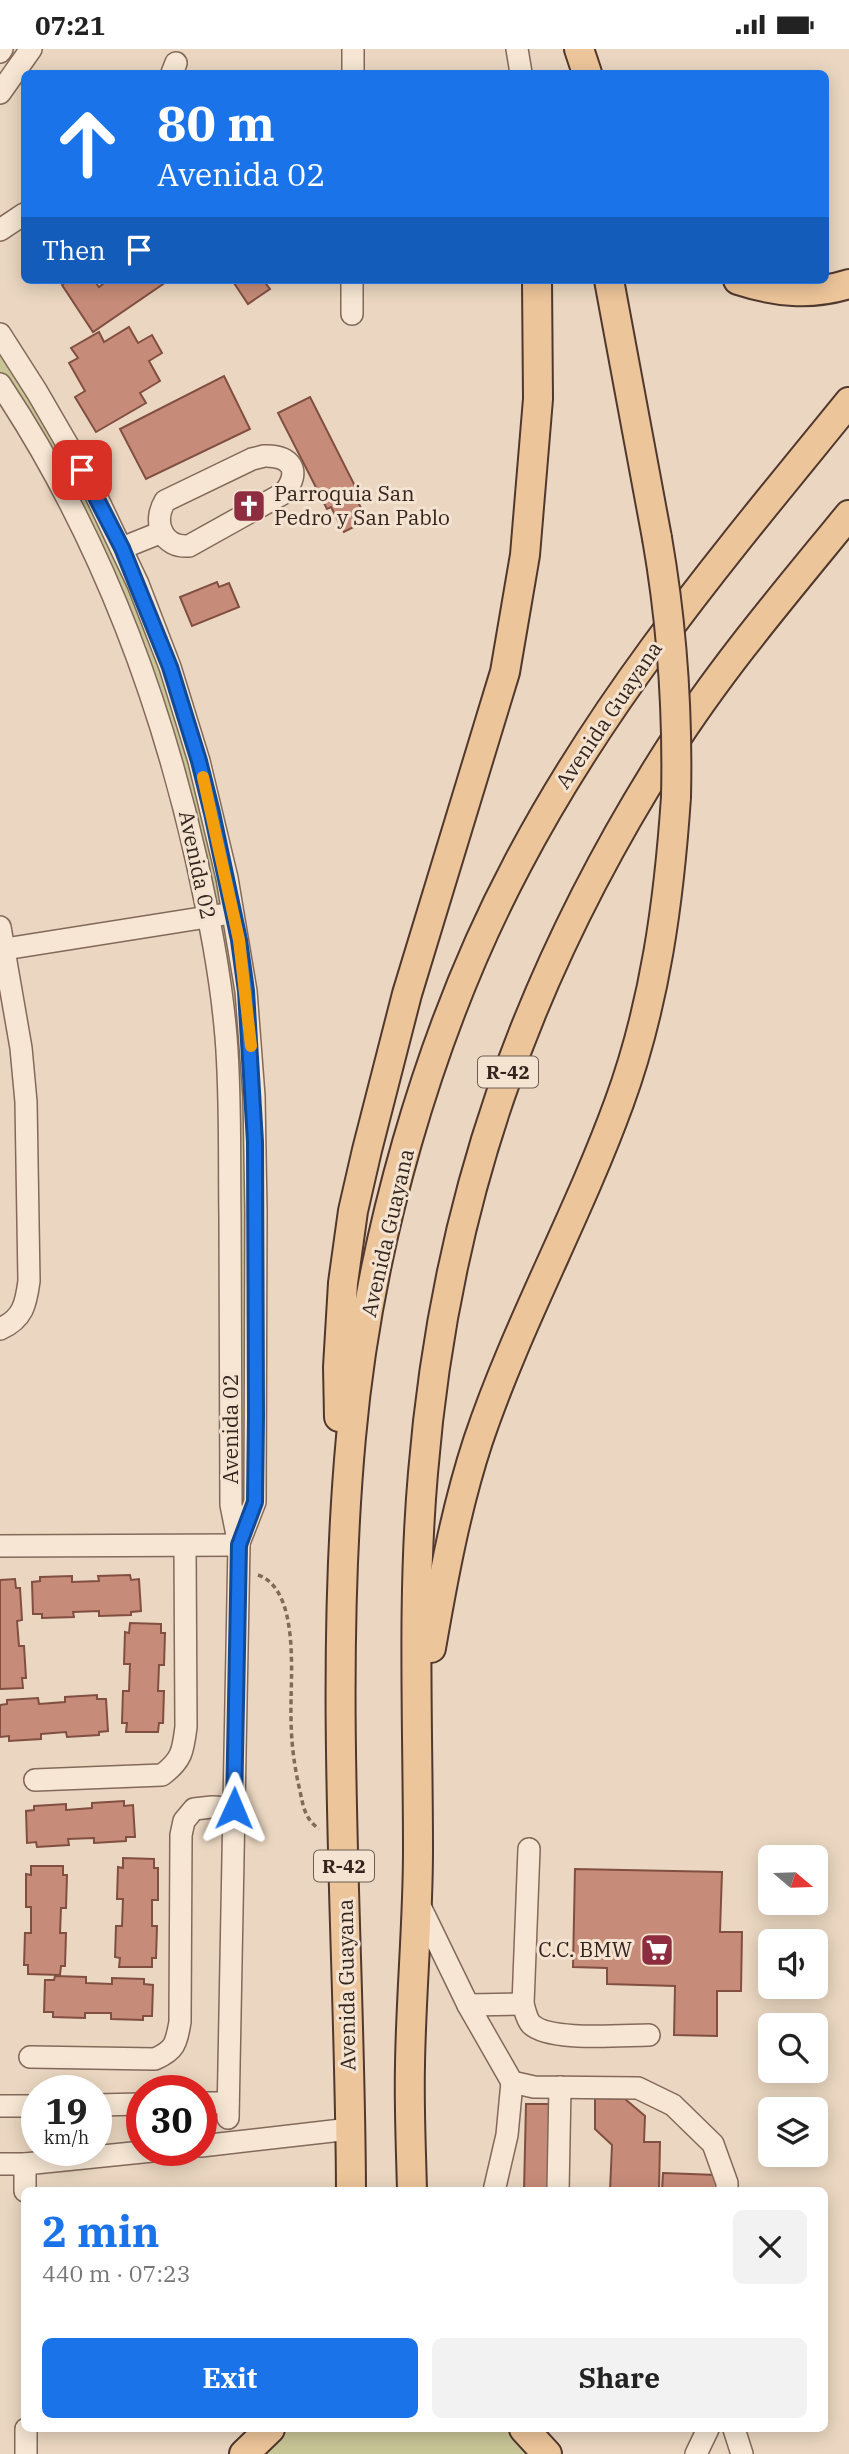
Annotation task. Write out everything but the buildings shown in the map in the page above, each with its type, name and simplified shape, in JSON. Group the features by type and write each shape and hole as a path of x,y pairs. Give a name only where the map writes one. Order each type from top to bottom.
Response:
{"main road":[{"path":"571,49 574,70"},
{"path":"579,49 586,70"},
{"path":"344,1542 338,1367 344,1283 354,1211 381,1090 407,994 505,672 525,555 538,399 537,284"},
{"path":"417,1720 445,1573 477,1443 517,1340 589,1179 620,1101 649,999 664,919 676,797 675,682 669,615 657,538 610,284"},
{"path":"750,284 794,292 818,292 849,284"},
{"name":"Avenida Guayana","path":"351,2187 342,1679 344,1542 351,1435 359,1372 385,1233 398,1180 434,1058 485,931 546,812 612,706 686,605 849,402"},
{"name":"R-42","path":"412,2187 409,2069 418,1900 417,1720 423,1474 437,1350 462,1225 501,1089 540,989 589,886 671,748 723,672 849,515"},
{"path":"243,2454 255,2432"},
{"path":"243,2454 267,2432"},
{"path":"527,2432 547,2454"}],"street":[{"path":"12,85 31,49"},
{"path":"353,49 353,70"},
{"path":"517,49 520,70"},
{"path":"0,230 21,216"},
{"path":"352,284 352,314"},
{"name":"Avenida 02","path":"0,334 7,360 92,487 122,548 170,667 199,761 233,912 246,991 251,1050 256,1211 255,1502 239,1545"},
{"name":"Avenida 02","path":"0,384 58,479 89,540 123,620 170,755 187,817 208,917 222,996 228,1071 232,1505 239,1545"},
{"path":"276,456 292,466 293,475 284,493 189,546 171,543 163,532 159,522 160,510 165,501 173,496 252,459 276,456"},
{"path":"122,548 163,532"},
{"path":"5,949 233,912"},
{"path":"0,927 21,1048 26,1102 29,1281 24,1309 12,1324 0,1329"},
{"path":"34,1780 162,1775 174,1766 183,1752 186,1727 185,1545"},
{"path":"0,1546 239,1545 228,2111 217,2108"},
{"path":"30,2057 155,2059 170,2052 177,2041 180,2022 179,1866 184,1821 194,1809 234,1808"},
{"path":"529,1849 523,2004 529,2022 541,2031 557,2035 649,2035"},
{"path":"418,1900 468,2005 512,2082 507,2135 495,2187"},
{"path":"468,2005 523,2004"},
{"path":"512,2082 534,2087 638,2088 673,2105 713,2144 727,2187"},
{"path":"558,2187 560,2087"},
{"path":"0,2106 21,2106"},
{"path":"217,2144 350,2129"},
{"path":"0,2164 21,2164"},
{"path":"25,2166 26,2187"},
{"path":"26,2432 26,2454"},
{"path":"529,2432 566,2454"},
{"path":"696,2454 707,2432"},
{"path":"735,2432 742,2454"}],"path":[{"path":"238,1570 267,1578 281,1595 290,1631 292,1742 304,1812 314,1825 325,1833 344,1837"}],"shaded area":[{"path":"0,334 37,392 170,667 239,940 256,1416 239,1545 226,1037 143,672 0,384"},
{"path":"267,2432 527,2432 547,2454 244,2454"}],"slow traffic":[{"path":"203,777 239,940 251,1046"}],"place":[{"name":"Parroquia San Pedro y San Pablo","path":"249,506"},
{"name":"C.C. BMW","path":"657,1950"}],"route":[{"path":"82,470 107,514 170,667 212,813 239,940 246,991 255,1142 255,1502 239,1545 234,1808"}]}
